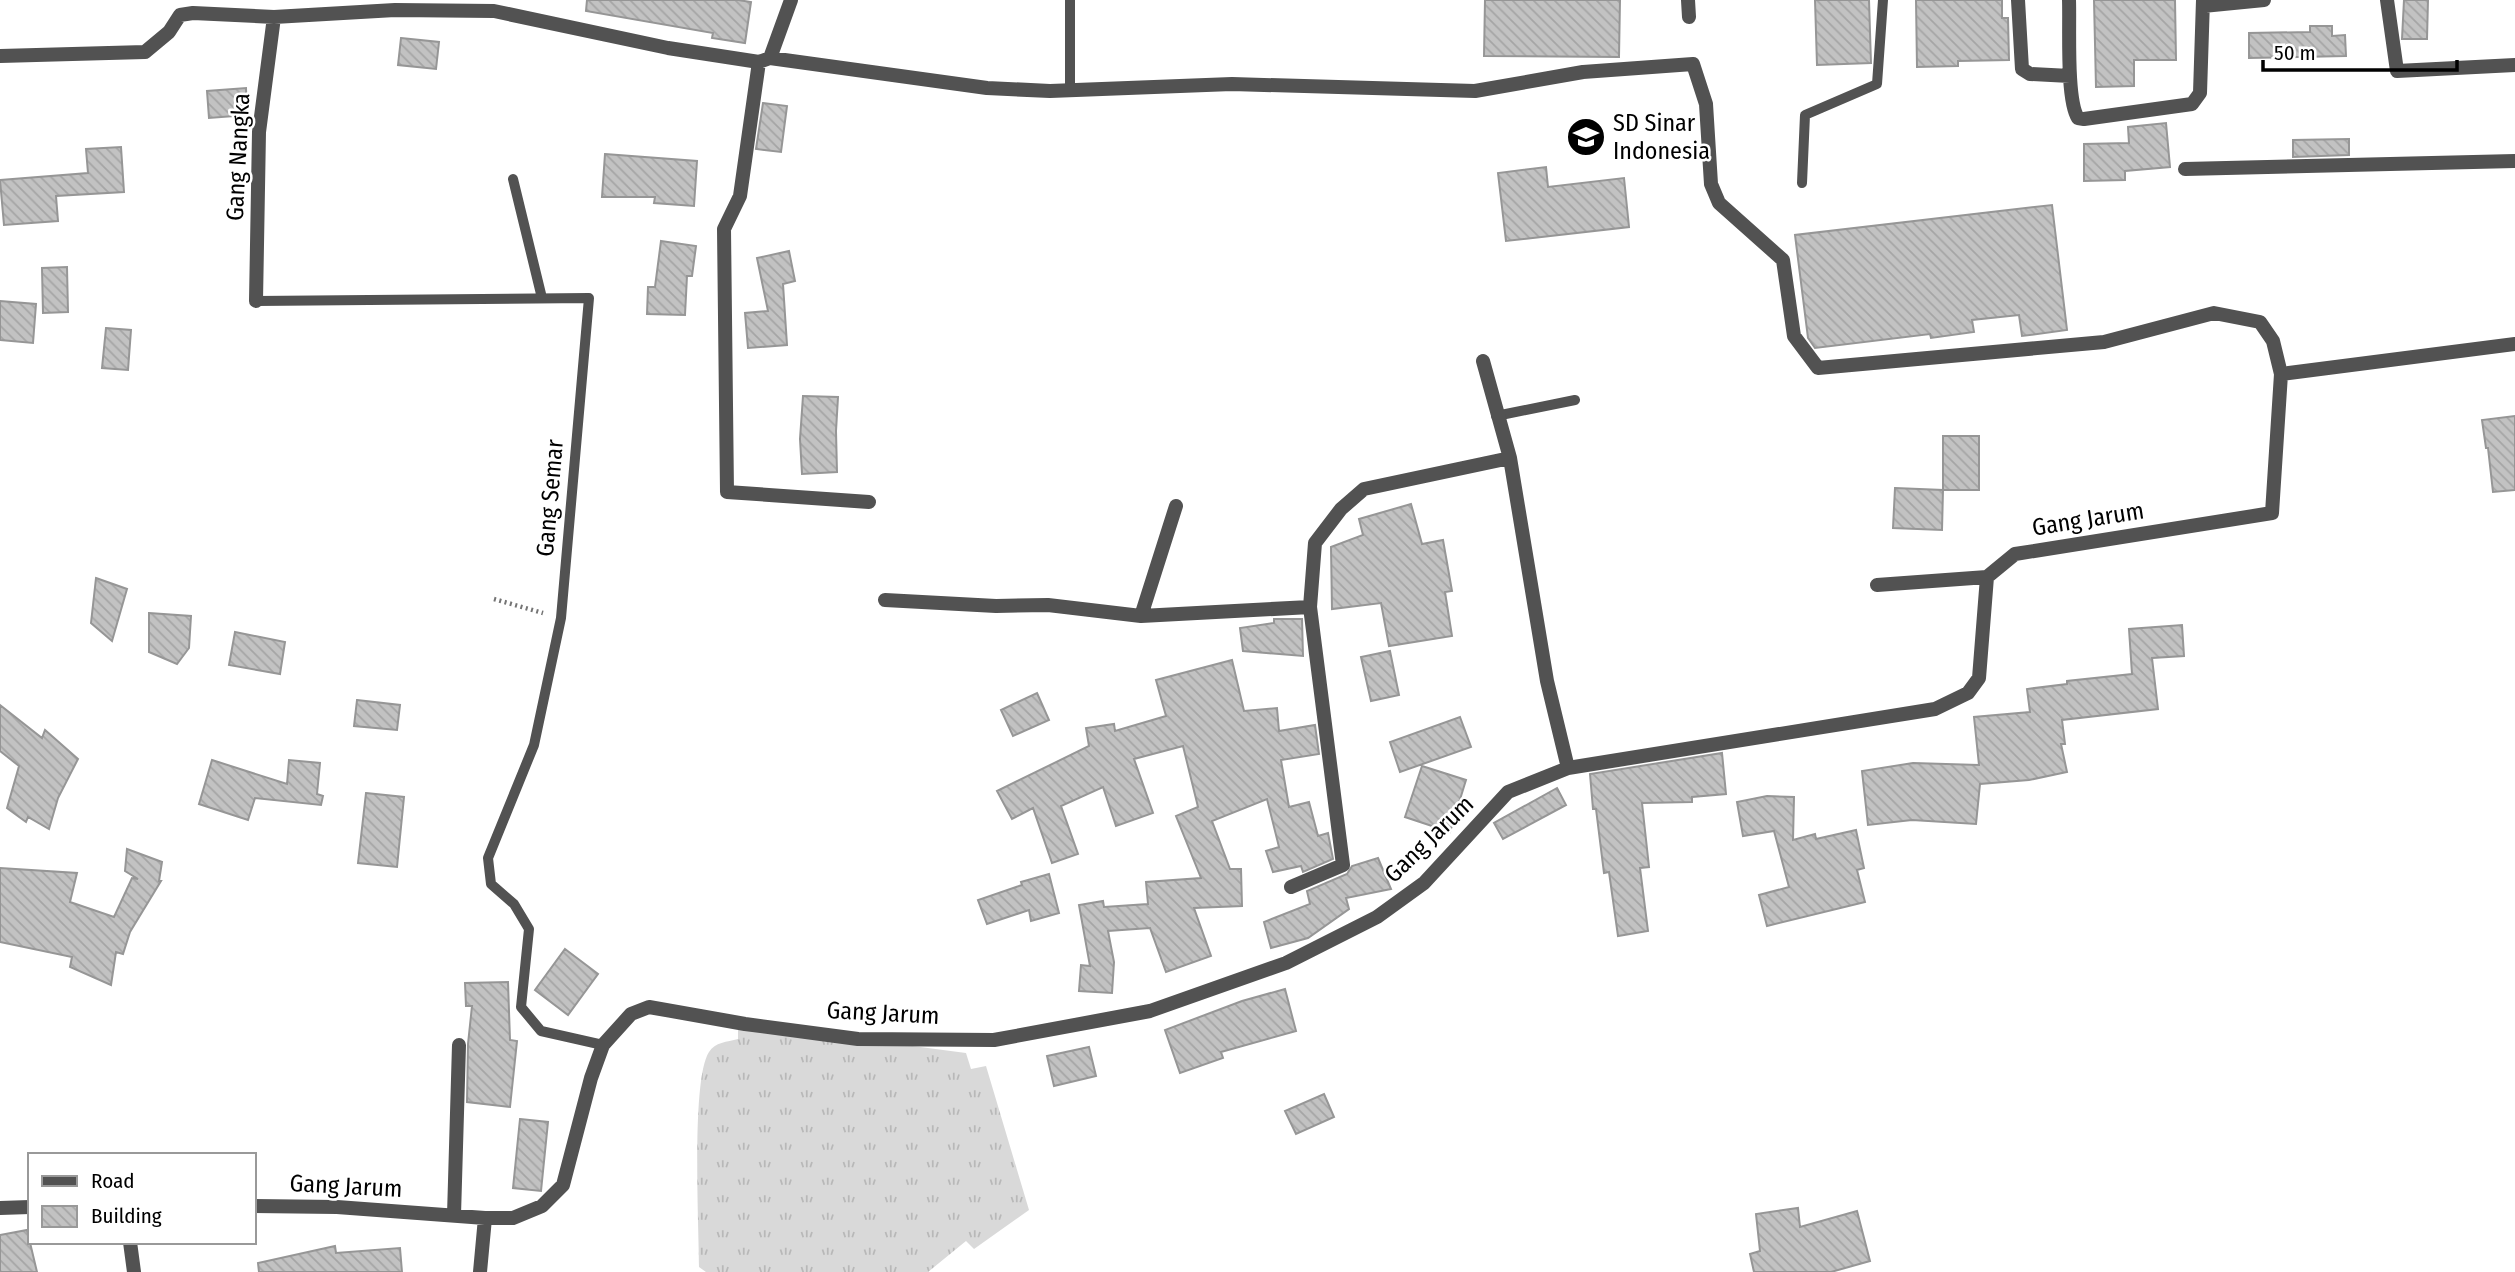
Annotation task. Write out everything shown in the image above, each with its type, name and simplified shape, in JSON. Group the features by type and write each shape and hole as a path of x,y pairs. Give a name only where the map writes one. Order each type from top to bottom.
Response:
{"street":[{"path":"790,0 764,60 740,195 724,229 727,492 869,502"},
{"path":"1688,0 1689,17"},
{"path":"2018,0 2022,69 2030,74 2070,76"},
{"path":"2069,0 2070,76 2074,113 2084,120 2192,104 2200,93 2203,3 2264,0"},
{"path":"2387,0 2397,71 2515,65"},
{"path":"0,56 145,52 169,32 180,15 193,13 274,17 347,6 494,11 668,48 987,88 1070,90 1232,84 1475,91 1583,72 1693,64 1706,104 1711,184 1719,203 1783,260 1794,336 1818,368 2104,342 2214,313 2260,322 2273,341 2281,374 2515,344"},
{"name":"Gang Nangka","path":"256,301 259,132 274,17"},
{"path":"2185,169 2515,160"},
{"path":"1483,361 1496,416 1510,458 1547,681 1568,768"},
{"name":"Gang Jarum","path":"256,1206 337,1207 513,1218 542,1206 563,1185 591,1078 603,1045 631,1014 649,1007 745,1024 858,1039 994,1040 1150,1011 1286,963 1377,917 1424,883 1508,792 1568,768 1936,709 1968,693 1979,678 1987,577 2015,554 2272,513 2281,374"},
{"name":"Gang Jarum","path":"1291,887 1343,865 1310,607 1315,543 1340,509 1364,489 1510,458"},
{"path":"1141,616 1176,506"},
{"path":"1877,585 1987,577"},
{"path":"885,600 996,606 1048,605 1141,616 1310,607"},
{"path":"454,1215 459,1045"},
{"path":"0,1208 28,1207"},
{"path":"480,1272 485,1218"},
{"path":"130,1244 134,1272"}],"lane":[{"path":"1070,0 1070,90"},
{"path":"1802,183 1805,116 1877,84 1883,0"},
{"path":"513,179 542,298"},
{"name":"Gang Semar","path":"256,301 589,298 561,618 534,745 488,858 491,884 514,904 529,929 521,1007 541,1031 603,1045"},
{"path":"1496,416 1575,400"}],"path":[{"path":"494,599 561,618"}],"green space":[{"path":"738,1023 966,1053 971,1069 986,1066 1029,1210 974,1249 966,1241 928,1272 706,1272 699,1267 697,1155 703,1067 709,1052 718,1044 738,1039"}],"building":[{"path":"587,0 751,2 745,43 712,38 713,33 586,11"},
{"path":"1485,0 1620,0 1619,57 1484,56"},
{"path":"1815,0 1869,0 1871,63 1817,65"},
{"path":"1916,0 2002,0 2002,18 2008,18 2009,60 1958,61 1958,66 1917,67"},
{"path":"2094,0 2175,0 2176,60 2134,60 2134,86 2096,87"},
{"path":"2404,0 2428,0 2427,39 2402,39"},
{"path":"2310,26 2332,26 2332,36 2345,35 2346,56 2249,58 2249,33 2310,32"},
{"path":"401,38 439,42 436,69 398,65"},
{"path":"246,88 247,115 209,118 207,91"},
{"path":"763,103 787,106 781,152 756,149"},
{"path":"2166,123 2170,167 2125,171 2125,180 2084,181 2084,144 2129,143 2128,127"},
{"path":"2349,139 2349,155 2293,157 2293,140"},
{"path":"121,147 124,192 56,196 58,221 4,225 0,180 88,173 86,149"},
{"path":"605,154 697,161 694,206 654,203 655,197 602,197"},
{"path":"1546,167 1548,187 1624,178 1629,227 1506,241 1498,173"},
{"path":"2052,205 2067,330 2022,336 2019,315 1972,320 1974,332 1931,338 1930,334 1815,348 1808,338 1795,235"},
{"path":"661,241 696,246 692,276 687,276 685,315 647,314 648,287 655,287"},
{"path":"789,251 795,281 783,284 787,345 748,348 745,313 768,311 757,258"},
{"path":"67,267 68,312 43,313 42,268"},
{"path":"0,301 36,304 33,343 0,340"},
{"path":"106,328 131,330 128,370 102,368"},
{"path":"803,396 838,397 837,472 802,474 800,439"},
{"path":"2515,416 2515,490 2493,492 2482,420"},
{"path":"1943,436 1979,436 1979,490 1943,490"},
{"path":"1895,488 1943,490 1942,530 1893,528"},
{"path":"1411,504 1422,544 1443,540 1452,591 1445,592 1452,636 1389,646 1381,603 1332,609 1331,547 1363,535 1359,519"},
{"path":"96,578 127,589 112,641 91,623"},
{"path":"149,613 191,616 189,648 177,664 149,652"},
{"path":"1274,619 1302,619 1303,656 1243,651 1240,628 1274,623"},
{"path":"2182,625 2184,656 2152,658 2158,709 2062,720 2065,744 2061,744 2067,772 2029,780 1980,784 1976,824 1912,820 1868,825 1862,771 1913,763 1979,765 1974,717 2030,712 2027,689 2067,684 2067,681 2132,674 2129,629"},
{"path":"235,632 285,642 280,674 229,665"},
{"path":"1390,651 1399,695 1371,701 1361,657"},
{"path":"1232,660 1244,711 1277,708 1279,731 1315,725 1319,754 1281,760 1289,807 1309,802 1318,836 1328,833 1333,859 1303,872 1301,866 1273,872 1266,851 1279,847 1267,799 1212,821 1230,869 1241,869 1242,906 1194,908 1211,956 1166,972 1150,928 1108,931 1114,962 1112,993 1079,991 1081,965 1090,966 1079,905 1103,901 1104,907 1148,904 1146,882 1201,878 1176,816 1198,807 1183,746 1134,759 1153,813 1116,826 1103,787 1061,806 1078,854 1052,863 1033,808 1012,819 997,791 1089,746 1086,728 1114,724 1115,731 1166,716 1156,680"},
{"path":"1037,693 1049,720 1013,736 1001,710"},
{"path":"357,700 400,705 397,730 354,726"},
{"path":"0,705 42,738 45,730 78,759 58,798 49,829 28,817 26,822 7,808 19,766 0,751"},
{"path":"1460,717 1471,747 1400,772 1390,742"},
{"path":"1722,753 1726,794 1692,797 1692,802 1642,803 1649,867 1640,868 1648,931 1618,936 1609,872 1604,873 1590,774"},
{"path":"212,760 287,784 289,760 320,763 317,794 323,796 321,805 255,798 248,820 199,804"},
{"path":"1422,766 1466,780 1450,832 1405,817"},
{"path":"1557,788 1566,805 1503,839 1494,823"},
{"path":"366,793 404,797 397,867 358,863"},
{"path":"1767,796 1794,797 1793,840 1815,834 1816,839 1856,830 1864,868 1857,870 1865,902 1767,926 1759,895 1789,887 1774,831 1743,836 1737,802"},
{"path":"127,849 162,862 161,881 130,932 123,954 116,952 111,985 70,967 72,957 0,942 0,868 77,873 70,902 114,917 132,878 138,879 125,871"},
{"path":"1378,858 1391,889 1346,898 1349,909 1308,938 1271,948 1264,922 1310,904 1307,891 1347,874 1352,866"},
{"path":"1049,874 1059,913 1031,921 1029,910 987,924 978,900 1022,885 1021,882"},
{"path":"565,949 598,974 568,1015 535,990"},
{"path":"508,982 510,1040 517,1041 510,1107 467,1102 472,1006 466,1006 465,983"},
{"path":"1285,989 1296,1031 1221,1052 1223,1058 1180,1073 1165,1030 1242,1001"},
{"path":"1089,1047 1096,1076 1054,1086 1047,1056"},
{"path":"1324,1094 1334,1117 1296,1134 1285,1111"},
{"path":"520,1119 548,1122 541,1191 513,1188"},
{"path":"1798,1208 1800,1227 1857,1211 1870,1261 1831,1272 1754,1272 1750,1254 1760,1251 1756,1214"},
{"path":"27,1230 28,1244 30,1244 37,1272 0,1272 0,1235"},
{"path":"335,1246 336,1253 400,1248 402,1272 259,1272 258,1263"}],"place":[{"name":"SD Sinar Indonesia","path":"1586,137"}]}
